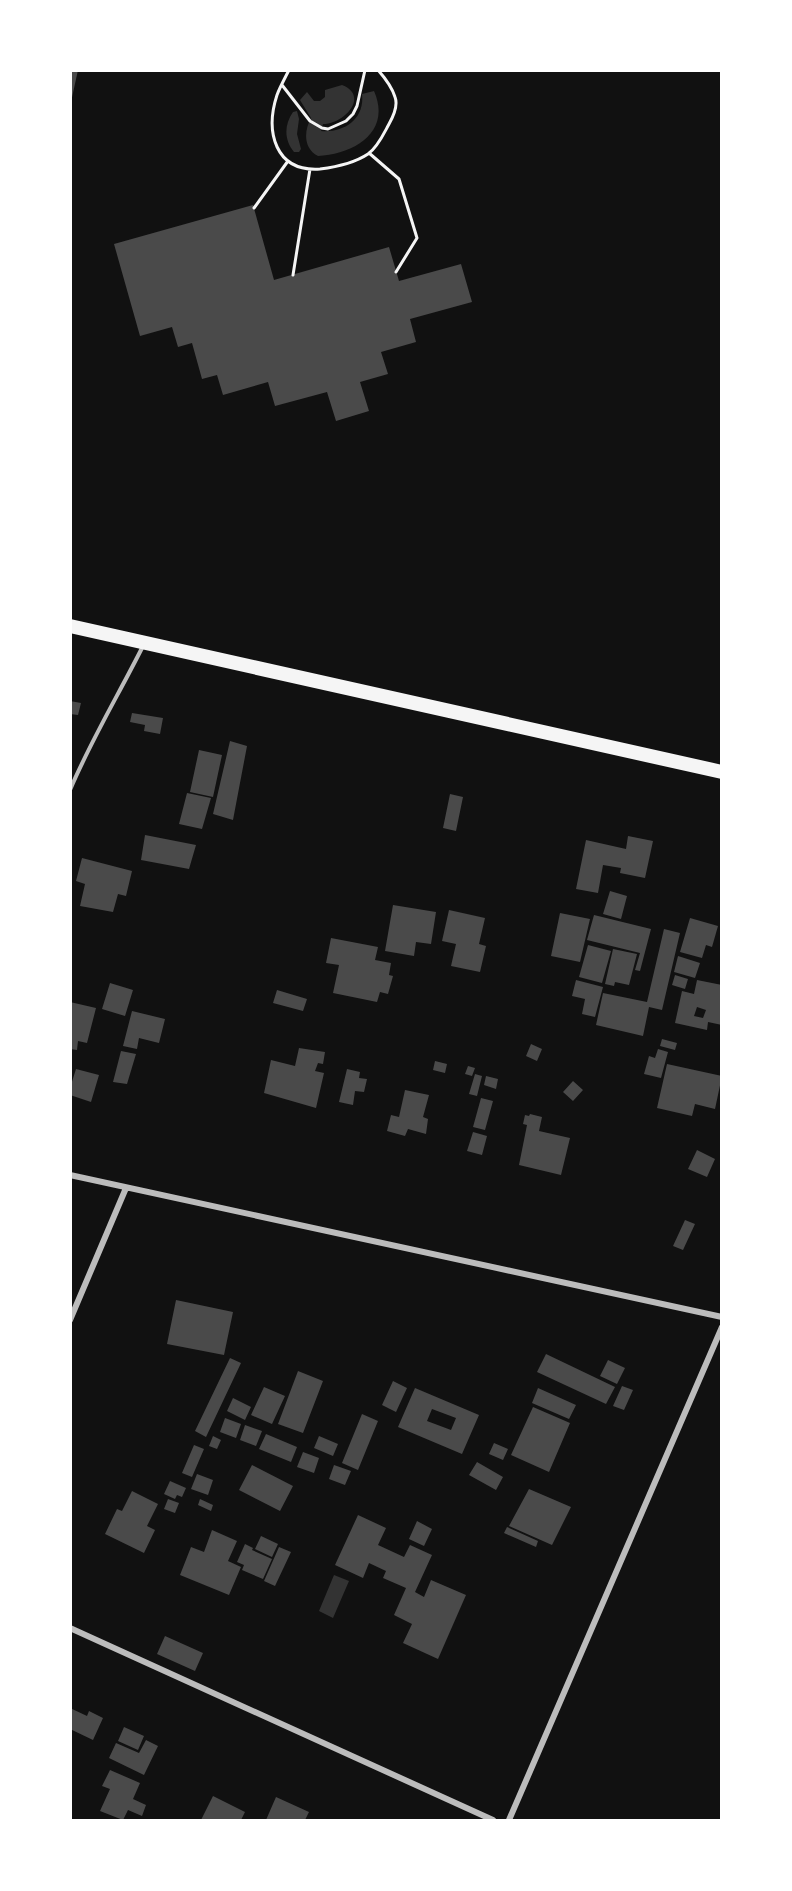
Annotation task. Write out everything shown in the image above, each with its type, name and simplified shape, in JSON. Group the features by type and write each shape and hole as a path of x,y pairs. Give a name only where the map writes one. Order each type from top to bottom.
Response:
{"highway":[{"path":"70,626 722,772"}],"street":[{"path":"70,1175 722,1317"},
{"path":"70,1320 126,1188"},
{"path":"509,1821 722,1327"},
{"path":"70,1628 493,1821"}],"lane":[{"path":"70,790 86,753 145,642"}],"path":[{"path":"289,70 277,94 273,115 274,141 282,156 288,161 296,166 310,169 329,168 347,163 369,153 383,136 392,119 396,100 390,85 378,70"},
{"path":"282,85 310,121 321,128 328,129 346,122 353,114 365,70"},
{"path":"369,153 399,179 417,238 396,272"},
{"path":"254,208 288,161"},
{"path":"293,275 310,169"}],"shaded area":[{"path":"342,85 354,96 351,109 339,119 323,124 321,131 338,130 351,123 360,111 362,94 374,91 378,105 378,118 374,129 356,145 344,151 318,156 307,144 306,134 311,118 300,100 307,92 314,101 320,101 325,97 325,90"},
{"path":"297,111 299,119 297,134 301,149 299,152 294,152 288,143 287,127 293,112"},
{"path":"334,1575 349,1581 333,1618 319,1611"}],"building":[{"path":"70,70 78,70 71,102 70,102"},
{"path":"253,205 274,280 389,247 399,281 461,264 472,302 410,319 416,342 381,352 388,374 360,382 369,411 336,421 327,392 275,406 268,382 223,395 217,375 202,379 192,343 178,347 172,327 140,336 114,244"},
{"path":"70,701 81,703 78,715 70,714"},
{"path":"132,713 163,718 160,734 144,731 145,725 130,722"},
{"path":"230,741 247,746 233,820 213,814"},
{"path":"199,750 222,755 213,797 190,792"},
{"path":"187,793 211,798 202,829 179,824"},
{"path":"450,794 463,797 456,831 443,828"},
{"path":"145,835 196,845 189,869 141,860"},
{"path":"628,836 653,841 645,878 620,873 621,868 603,865 598,893 576,889 586,840 626,849"},
{"path":"82,858 132,871 126,896 118,894 113,912 80,906 85,884 76,881"},
{"path":"610,891 627,896 621,919 603,914"},
{"path":"393,905 436,912 431,944 416,942 414,956 385,951"},
{"path":"449,910 485,918 479,944 486,946 480,972 451,966 456,944 442,941"},
{"path":"560,913 590,919 580,962 551,956"},
{"path":"594,915 651,929 640,971 635,970 640,953 587,940"},
{"path":"690,918 718,926 712,947 706,945 702,958 680,952"},
{"path":"664,929 680,933 662,1010 649,1007 643,1036 596,1025 603,993 647,1002"},
{"path":"331,938 378,947 375,960 391,963 389,975 393,976 388,994 380,992 377,1002 333,993 339,965 326,963"},
{"path":"588,945 611,951 602,983 579,977"},
{"path":"613,949 637,954 629,985 615,982 614,986 605,984"},
{"path":"678,956 700,963 695,978 674,972"},
{"path":"675,975 688,979 685,989 672,985"},
{"path":"576,980 603,987 595,1017 582,1014 585,999 572,996"},
{"path":"697,980 722,985 722,1025 708,1022 707,1030 675,1023 682,991 694,994","holes":["697,1007 706,1010 703,1018 694,1016"]},
{"path":"110,983 133,990 125,1016 102,1009"},
{"path":"277,990 307,999 303,1011 273,1003"},
{"path":"70,1002 96,1008 87,1043 78,1041 77,1050 70,1049"},
{"path":"132,1011 165,1019 159,1043 139,1038 137,1049 123,1046"},
{"path":"662,1039 677,1043 675,1050 660,1046"},
{"path":"531,1044 542,1049 537,1061 526,1056"},
{"path":"299,1048 325,1052 323,1064 318,1063 315,1071 324,1073 316,1108 264,1093 271,1060 295,1066"},
{"path":"658,1049 668,1052 661,1078 644,1074 649,1056 655,1058"},
{"path":"121,1051 136,1054 127,1084 113,1082"},
{"path":"435,1061 447,1064 445,1073 433,1070"},
{"path":"667,1064 722,1076 715,1109 695,1104 692,1116 657,1108"},
{"path":"468,1066 475,1068 472,1076 465,1074"},
{"path":"76,1069 99,1075 91,1102 70,1095"},
{"path":"347,1069 360,1072 359,1078 367,1079 364,1092 355,1091 353,1105 339,1102"},
{"path":"475,1074 482,1076 477,1096 469,1094"},
{"path":"486,1076 498,1079 496,1089 484,1085"},
{"path":"573,1081 583,1090 573,1101 563,1092"},
{"path":"405,1090 429,1095 423,1117 428,1119 426,1134 408,1129 405,1136 387,1131 391,1115 399,1117"},
{"path":"481,1098 493,1101 485,1130 473,1127"},
{"path":"525,1115 542,1117 539,1131 570,1138 561,1175 519,1165 527,1125 523,1124"},
{"path":"473,1132 487,1136 482,1155 467,1151"},
{"path":"697,1150 715,1159 707,1177 688,1169"},
{"path":"685,1220 695,1224 683,1250 673,1246"},
{"path":"176,1300 233,1312 224,1355 167,1344"},
{"path":"546,1354 615,1387 606,1404 537,1372"},
{"path":"230,1358 241,1363 206,1437 195,1431"},
{"path":"608,1360 625,1368 617,1384 600,1376"},
{"path":"298,1371 323,1381 303,1433 278,1424"},
{"path":"393,1381 407,1388 396,1412 382,1405"},
{"path":"622,1386 633,1390 624,1410 613,1406"},
{"path":"264,1387 285,1396 272,1424 251,1415"},
{"path":"415,1388 479,1415 462,1454 398,1427","holes":["432,1409 456,1418 451,1430 427,1421"]},
{"path":"538,1388 576,1405 569,1419 532,1403"},
{"path":"233,1398 251,1407 245,1420 227,1411"},
{"path":"533,1407 570,1423 549,1472 511,1455"},
{"path":"362,1414 378,1421 358,1470 342,1463"},
{"path":"225,1418 241,1424 236,1438 220,1432"},
{"path":"245,1425 262,1431 256,1446 240,1440"},
{"path":"266,1434 297,1447 291,1462 259,1449"},
{"path":"213,1436 221,1440 217,1449 209,1446"},
{"path":"319,1436 338,1444 333,1456 314,1448"},
{"path":"494,1443 508,1449 503,1460 489,1454"},
{"path":"194,1445 204,1449 192,1477 182,1473"},
{"path":"303,1452 319,1458 314,1473 297,1467"},
{"path":"477,1462 503,1477 496,1490 469,1475"},
{"path":"252,1465 293,1486 280,1511 239,1490"},
{"path":"334,1465 351,1471 345,1485 329,1479"},
{"path":"197,1474 213,1480 208,1495 191,1489"},
{"path":"170,1481 186,1488 182,1497 177,1495 175,1499 164,1494"},
{"path":"529,1489 571,1507 552,1545 509,1526"},
{"path":"132,1491 158,1504 147,1526 155,1530 144,1553 105,1534 117,1509 122,1511"},
{"path":"168,1499 179,1503 175,1513 164,1509"},
{"path":"200,1499 213,1505 211,1511 198,1505"},
{"path":"358,1515 386,1528 378,1545 404,1557 410,1545 432,1555 415,1592 424,1597 431,1580 466,1595 438,1659 403,1643 412,1624 394,1615 406,1588 383,1578 386,1571 369,1563 363,1578 335,1565"},
{"path":"417,1521 432,1529 424,1546 409,1539"},
{"path":"507,1527 538,1541 536,1547 504,1533"},
{"path":"212,1530 237,1541 228,1561 241,1567 229,1595 180,1575 191,1547 204,1552"},
{"path":"261,1536 278,1544 272,1557 255,1549"},
{"path":"245,1544 253,1548 252,1550 272,1559 263,1579 242,1570 244,1565 237,1562"},
{"path":"279,1547 291,1552 275,1586 264,1581"},
{"path":"165,1636 203,1653 195,1671 157,1654"},
{"path":"70,1708 87,1716 89,1711 103,1718 93,1740 70,1729"},
{"path":"124,1727 144,1736 138,1750 118,1741"},
{"path":"146,1740 158,1746 144,1775 109,1758 116,1743 139,1753"},
{"path":"110,1770 140,1783 133,1799 146,1805 142,1816 128,1810 123,1820 100,1811 110,1789 102,1786"},
{"path":"213,1796 245,1812 241,1820 201,1820"},
{"path":"276,1797 309,1812 305,1820 266,1820"}]}
